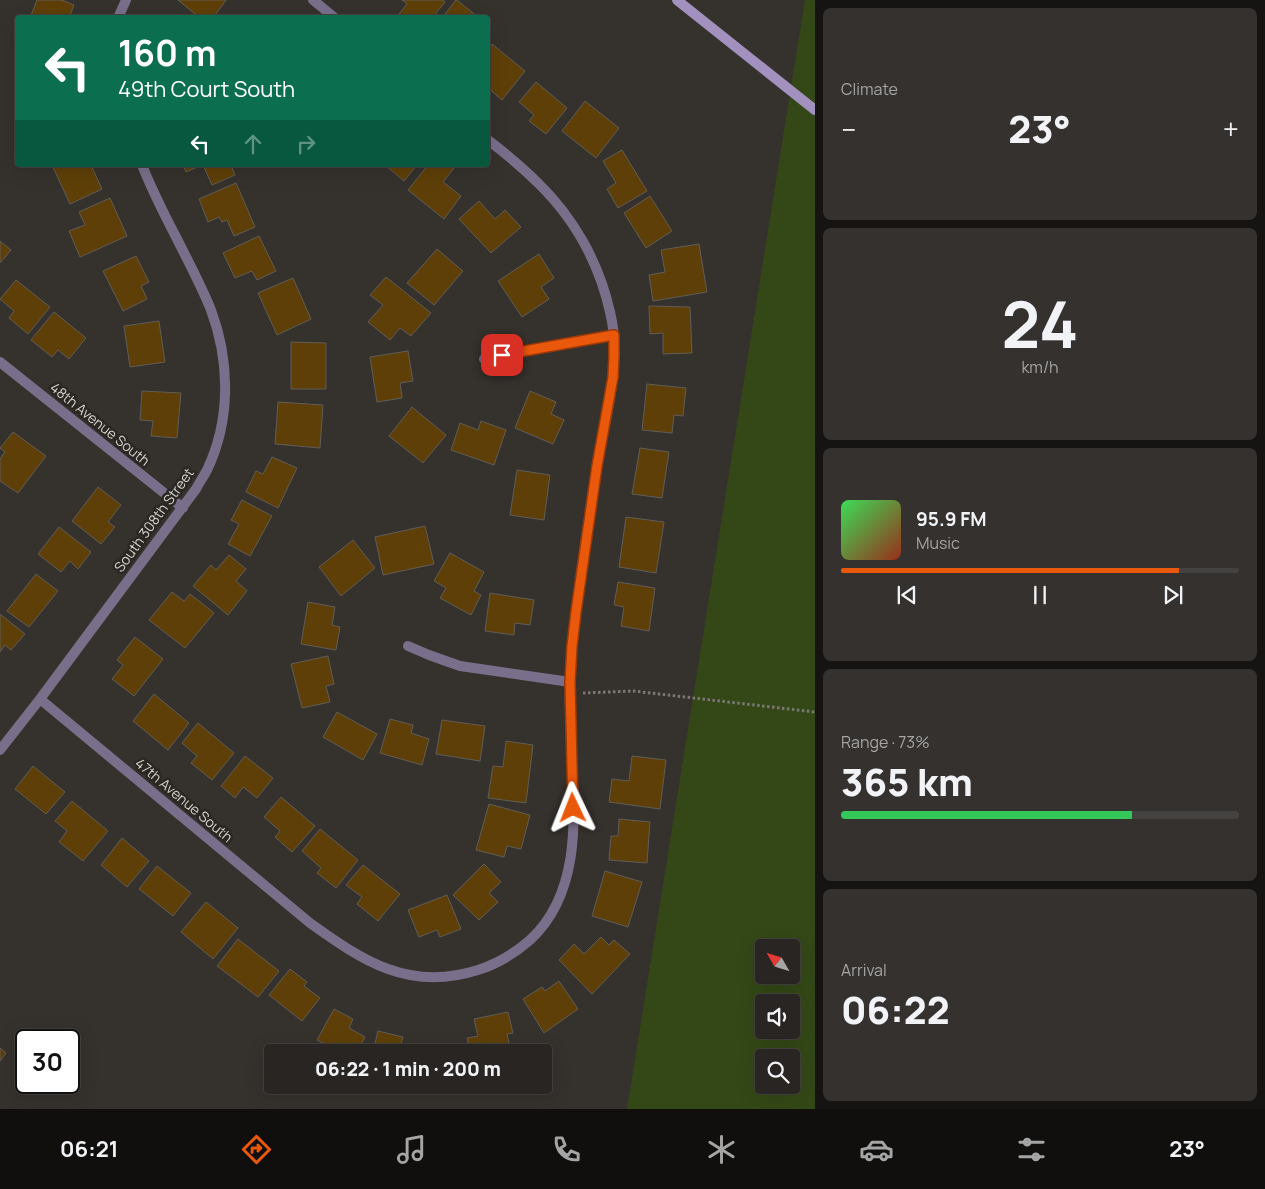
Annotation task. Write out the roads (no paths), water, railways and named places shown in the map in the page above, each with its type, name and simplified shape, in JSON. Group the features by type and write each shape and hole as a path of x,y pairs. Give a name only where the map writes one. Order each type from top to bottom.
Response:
{"main road":[{"path":"677,0 815,110"}],"street":[{"path":"119,15 126,0"},
{"path":"314,0 332,15"},
{"name":"47th Avenue South","path":"40,699 310,923 370,962 414,976 446,978 464,974 504,959 536,934 550,917 559,899 570,864 573,808 570,682 577,602 597,466 613,377 614,335 611,315 596,266 568,216 538,182 490,142"},
{"name":"South 308th Street","path":"0,750 183,508 207,470 221,431 225,409 222,354 211,310 143,167"},
{"path":"484,359 614,335"},
{"name":"48th Avenue South","path":"0,362 183,508"},
{"path":"408,646 429,656 460,666 570,682"}]}
